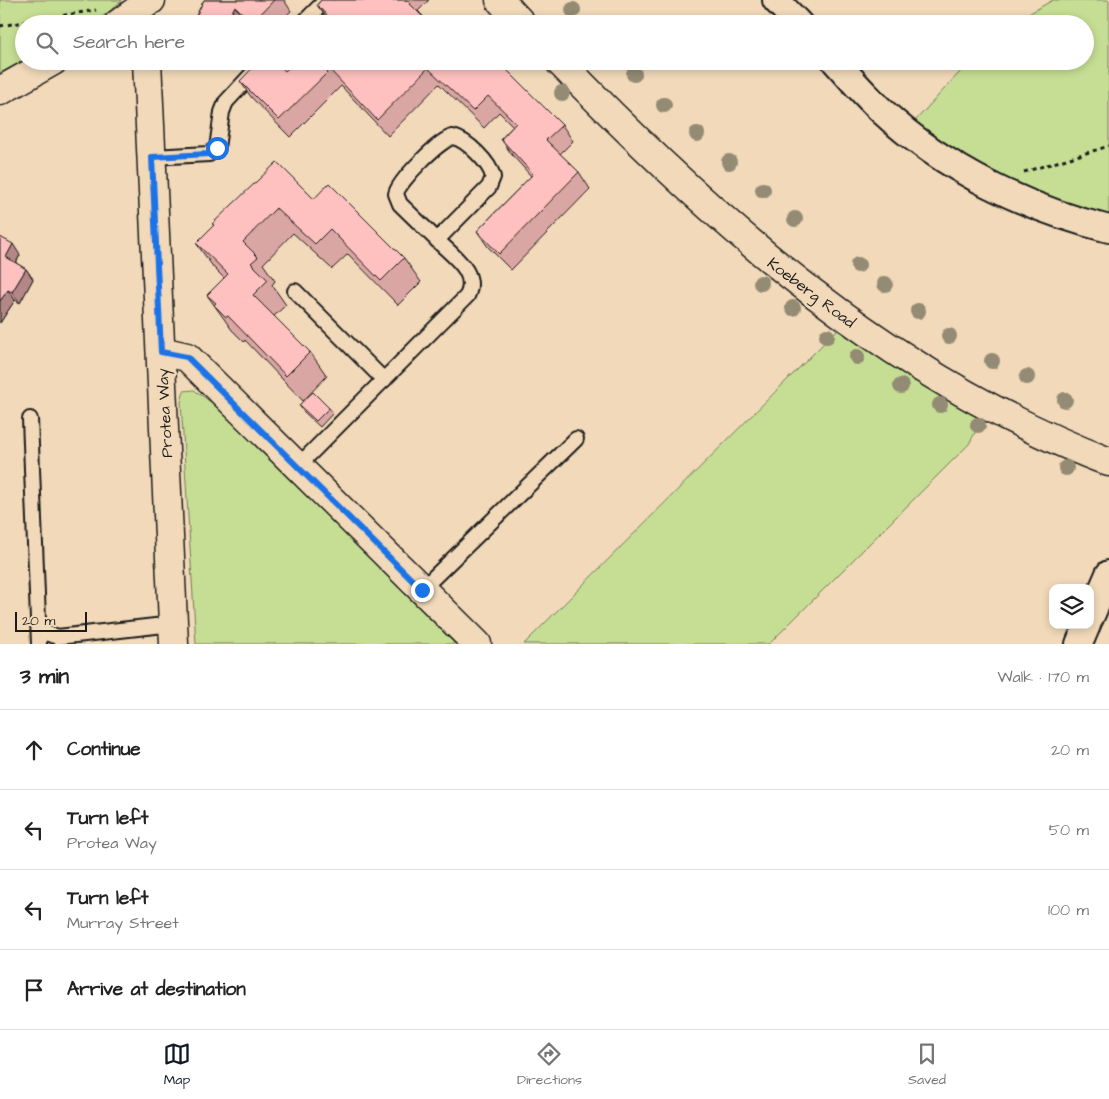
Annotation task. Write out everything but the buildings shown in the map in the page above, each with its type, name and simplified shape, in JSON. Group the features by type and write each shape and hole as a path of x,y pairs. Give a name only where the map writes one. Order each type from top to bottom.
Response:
{"street":[{"path":"126,15 151,0"},
{"path":"500,0 514,15"},
{"path":"776,0 790,15"},
{"path":"0,91 38,70"},
{"name":"Protea Way","path":"147,70 174,634"},
{"name":"Koeberg Road","path":"568,70 628,133 722,220 761,254 834,310 936,379 962,394 1005,417 1109,462"},
{"path":"843,70 882,111 905,130 958,167 988,184 1050,212 1109,229"},
{"path":"161,352 187,357 477,644"},
{"path":"1094,609 1109,574"},
{"path":"1079,644 1085,629"}],"lane":[{"path":"311,15 326,0"},
{"path":"152,157 209,154 217,148 222,112 226,102 256,70"},
{"path":"297,467 470,291 471,284 467,271 400,204 396,194 400,184 442,141 453,137 463,141 489,167 493,177 489,187 437,240"},
{"path":"295,291 384,380"},
{"path":"30,419 40,638 174,634"},
{"path":"422,590 576,439"}],"path":[{"path":"0,26 15,25"},
{"path":"988,184 1109,146"}],"green space":[{"path":"0,0 122,0 105,15 15,15 15,65 0,73"},
{"path":"1053,0 1109,0 1109,216 1055,199 1007,178 961,153 915,121 962,70 1094,70 1094,15 1027,15"},
{"path":"837,330 920,383 977,415 980,423 969,444 769,644 524,644"},
{"path":"194,390 219,408 455,644 196,644 181,402 184,391"}],"route":[{"path":"217,148 209,154 152,157 161,352 187,357 422,590"}]}
